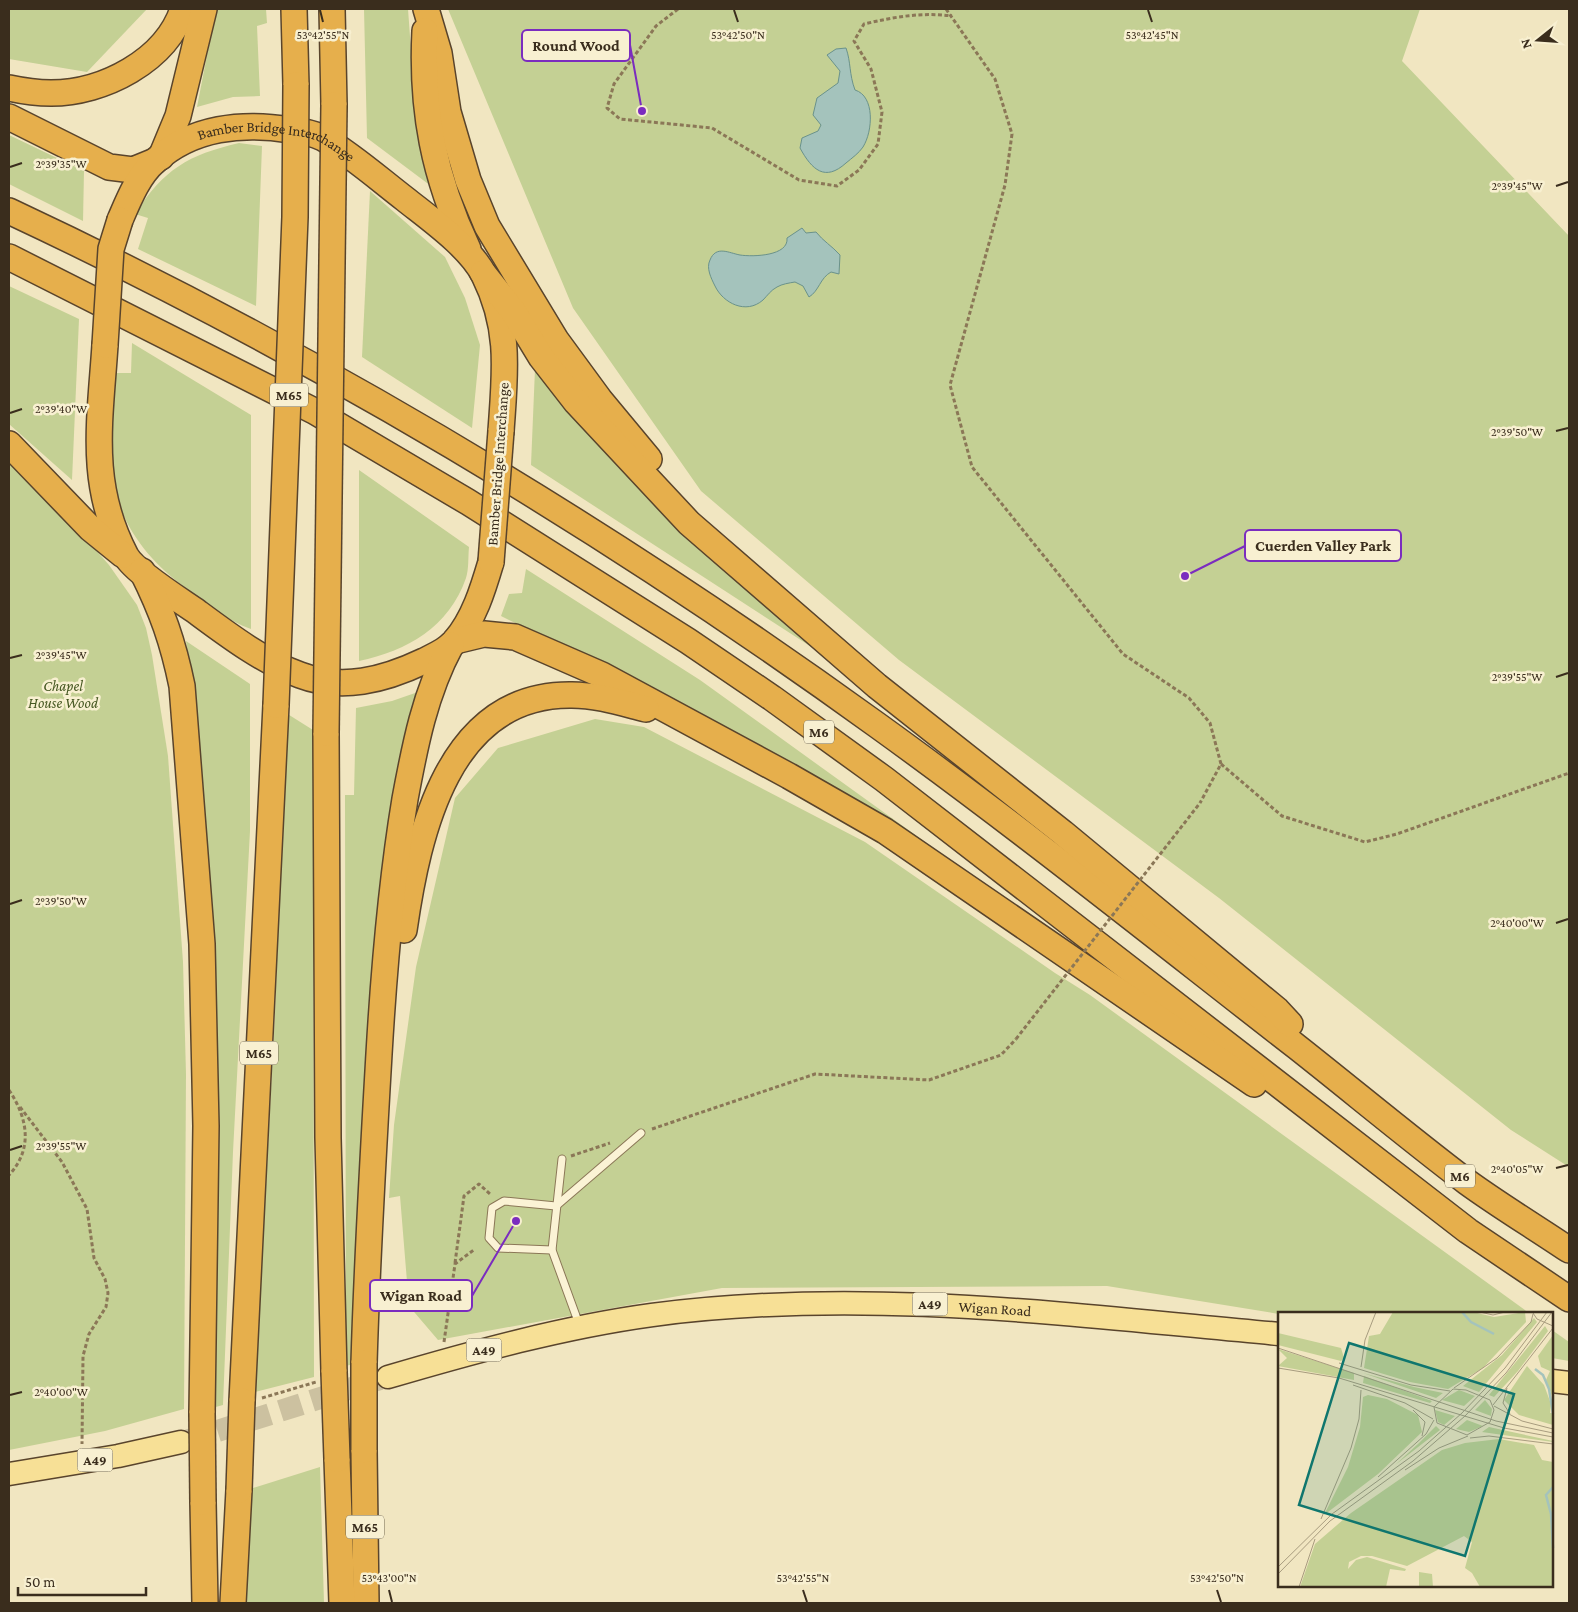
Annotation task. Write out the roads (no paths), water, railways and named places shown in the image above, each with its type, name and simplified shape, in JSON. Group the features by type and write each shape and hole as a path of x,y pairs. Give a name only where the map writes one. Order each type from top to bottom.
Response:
{"highway":[{"path":"9,88 52,93 79,90 111,80 141,62 157,48 168,36 183,9"},
{"path":"9,117 109,166 133,170 158,159 178,116 204,9"},
{"name":"M65","path":"233,1603 238,1490 249,1400 276,705 293,256 296,85 294,9"},
{"name":"M65","path":"332,9 334,105 326,733 328,1376 337,1459 342,1603"},
{"path":"426,10 423,70 434,160 457,226 477,265 513,311 541,357 611,442 689,523 755,582 877,686 1063,833 1277,1010 1356,1094"},
{"path":"426,10 439,53 448,112 468,180 491,233 556,340 600,400 755,582"},
{"name":"Bamber Bridge Interchange","path":"230,126 269,126 316,135 370,172 446,233 477,265 498,306 503,333 504,379 502,431 491,562 474,608 453,643 408,669 366,681 338,684 300,675 262,656 213,624 135,564 106,510 99,475 98,447 111,250 120,220 140,178 158,159 194,138 230,126"},
{"name":"M6","path":"9,211 99,253 335,379 490,468 676,584 924,760 1039,846 1471,1185 1569,1250"},
{"name":"M6","path":"9,257 314,412 468,502 688,641 772,698 884,780 1468,1231 1569,1299"},
{"path":"9,444 91,529 135,564 160,606 174,645 182,686 202,944 206,1126 202,1413 205,1603"},
{"path":"380,1043 385,948 397,846 414,750 437,670 453,643 470,636 484,634 515,638 602,675 885,831 1468,1231"},
{"path":"380,1043 396,982 408,901 423,835 437,792 449,767 477,731 493,718 515,706 544,696 573,695 609,700 685,720"},
{"name":"M65","path":"366,1603 364,1362 367,1252 380,1043"}],"main road":[{"name":"Wigan Road","path":"388,1377 456,1357 581,1328 651,1315 728,1307 829,1303 930,1304 1278,1334"},
{"path":"1553,1381 1569,1382"},
{"name":"A49","path":"9,1474 118,1456 181,1442"}],"lane":[{"path":"552,1250 498,1248 489,1238 492,1208 504,1201 556,1206 641,1133"},
{"path":"562,1159 552,1250 581,1328"}],"water":[{"path":"846,48 855,90 866,99 869,106 869,132 863,147 857,153 838,169 832,172 825,172 814,167 800,148 802,138 818,131 821,125 813,115 817,98 838,83 840,71 827,55 836,49"},
{"path":"802,228 806,233 816,232 840,255 839,274 831,272 827,275 809,297 803,286 795,282 777,287 763,300 749,307 736,305 723,297 712,280 709,270 709,263 713,255 719,251 746,256 776,252 786,244 787,238"}],"tunnel":[{"path":"186,1441 380,1379"}],"place":[{"name":"Round Wood","path":"642,111"},
{"name":"Cuerden Valley Park","path":"1185,576"},
{"name":"Wigan Road","path":"516,1221"}],"park label":[{"name":"Chapel House Wood","path":"63,694"}]}
